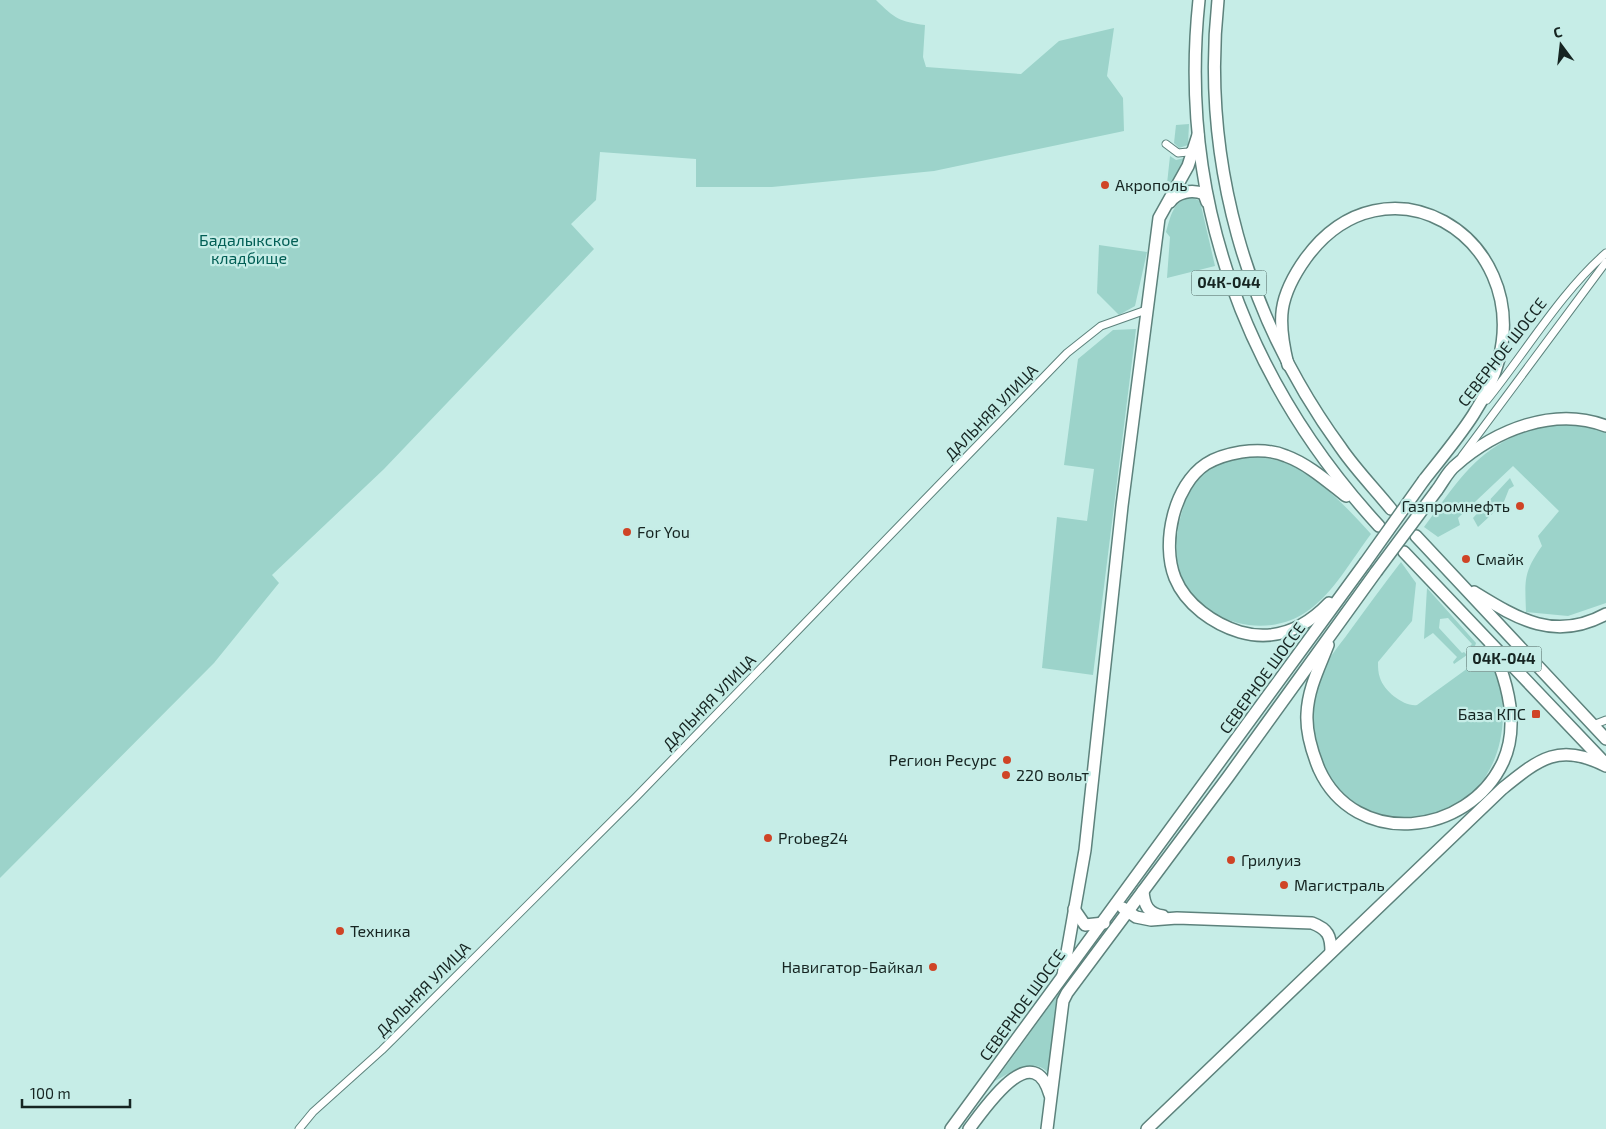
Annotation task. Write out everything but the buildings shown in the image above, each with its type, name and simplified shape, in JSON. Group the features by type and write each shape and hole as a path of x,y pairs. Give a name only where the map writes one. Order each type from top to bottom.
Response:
{"main road":[{"name":"04К-044","path":"1199,0 1194,67 1198,135 1209,205 1227,277 1264,360 1299,424 1326,463 1379,526"},
{"name":"04К-044","path":"1218,0 1213,90 1226,189 1245,264 1270,328 1288,365 1341,448 1391,509"},
{"path":"1064,975 1085,850 1096,759 1101,692 1146,310 1159,218 1185,172 1198,135"},
{"path":"1159,218 1174,196 1182,193 1204,194 1209,205"},
{"path":"1288,365 1280,334 1280,319 1290,283 1310,252 1341,223 1362,213 1390,209 1428,215 1452,226 1483,255 1494,275 1500,293 1504,315 1499,360 1474,415"},
{"name":"СЕВЕРНОЕ ШОССЕ","path":"951,1129 1104,923 1424,480 1474,415"},
{"path":"1454,466 1491,441 1528,424 1565,418 1585,419 1606,426"},
{"path":"1358,573 1315,617 1301,626 1270,635 1247,634 1229,628 1197,608 1175,578 1170,556 1170,534 1183,492 1190,478 1206,464 1224,455 1256,450 1287,456 1359,504"},
{"name":"СЕВЕРНОЕ ШОССЕ","path":"1047,1129 1063,1001 1067,993 1454,466"},
{"name":"04К-044","path":"1416,536 1606,739"},
{"name":"04К-044","path":"1404,552 1606,765"},
{"path":"1461,584 1529,623 1552,627 1575,626 1606,614"},
{"path":"1333,631 1310,691 1307,714 1309,736 1315,760 1326,784 1342,801 1363,815 1395,823 1429,822 1466,806 1483,791 1503,761 1508,743 1509,699 1504,674 1491,645"},
{"path":"1147,1129 1502,789 1530,766 1552,756 1573,754 1589,757 1606,765"},
{"path":"1143,891 1145,906 1151,912 1177,918"},
{"path":"1118,903 1136,917 1152,920 1177,918 1312,923 1323,927 1327,932 1331,939 1331,952"},
{"path":"1074,909 1085,925 1104,923"},
{"path":"968,1129 1004,1085 1026,1073 1036,1073 1042,1077 1051,1097"}],"street":[{"path":"1166,144 1178,153 1188,152 1195,147"},
{"name":"СЕВЕРНОЕ ШОССЕ","path":"1474,415 1519,361 1572,288 1606,253"},
{"name":"СЕВЕРНОЕ ШОССЕ","path":"1454,466 1606,262"},
{"name":"ДАЛЬНЯЯ УЛИЦА","path":"299,1129 313,1112 403,1030 636,797 1067,353 1101,326 1146,310"},
{"path":"1593,725 1606,720"}],"green space":[{"name":"Бадалыкское кладбище","path":"0,0 876,0 903,21 925,25 923,57 926,67 1021,74 1059,41 1114,28 1107,76 1123,98 1124,131 934,171 772,187 696,187 696,159 600,152 596,200 571,224 594,249 384,469 272,575 279,583 214,663 0,878"},
{"path":"1189,124 1188,145 1179,148 1174,143 1176,125"},
{"path":"1170,156 1176,160 1184,158 1166,193"},
{"path":"1191,197 1200,201 1215,266 1167,278 1170,237 1166,232 1169,220 1176,206"},
{"path":"1099,245 1147,252 1135,306 1119,315 1097,293"},
{"path":"1136,329 1093,675 1042,668 1057,517 1087,521 1094,469 1064,465 1078,359 1113,330"},
{"path":"1548,424 1588,426 1606,432 1606,603 1568,616 1526,612 1526,577 1531,563 1542,546 1538,536 1559,511 1513,466 1458,518 1460,525 1438,537 1424,527 1462,476 1489,451 1505,441"},
{"path":"1249,456 1281,461 1302,471 1334,496 1371,534 1335,585 1318,603 1293,619 1276,624 1258,626 1222,617 1207,608 1193,596 1183,581 1177,557 1178,528 1181,514 1191,489 1198,479 1209,469 1221,463"},
{"path":"1510,478 1514,486 1509,489 1503,504 1478,527 1473,518"},
{"path":"1401,562 1416,583 1412,621 1378,662 1382,683 1390,693 1401,701 1417,705 1486,655 1495,667 1502,690 1503,715 1501,736 1496,756 1487,774 1476,789 1462,801 1445,810 1425,816 1403,817 1382,814 1363,807 1345,796 1331,781 1326,771 1315,740 1312,720 1315,689 1324,667"},
{"path":"1427,588 1476,643 1474,649 1470,646 1472,644 1448,618 1440,619 1439,628 1462,653 1464,652 1467,655 1454,664 1453,662 1457,657 1433,633 1424,639"},
{"path":"1059,993 1048,1073 1043,1068 1029,1066 1014,1070 995,1081"}],"place":[{"name":"Акрополь","path":"1105,185"},
{"name":"Газпромнефть","path":"1520,506"},
{"name":"For You","path":"627,532"},
{"name":"Смайк","path":"1466,559"},
{"name":"База КПС","path":"1536,714"},
{"name":"Регион Ресурс","path":"1007,760"},
{"name":"220 вольт","path":"1006,775"},
{"name":"Probeg24","path":"768,838"},
{"name":"Грилуиз","path":"1231,860"},
{"name":"Магистраль","path":"1284,885"},
{"name":"Техника","path":"340,931"},
{"name":"Навигатор-Байкал","path":"933,967"}]}
